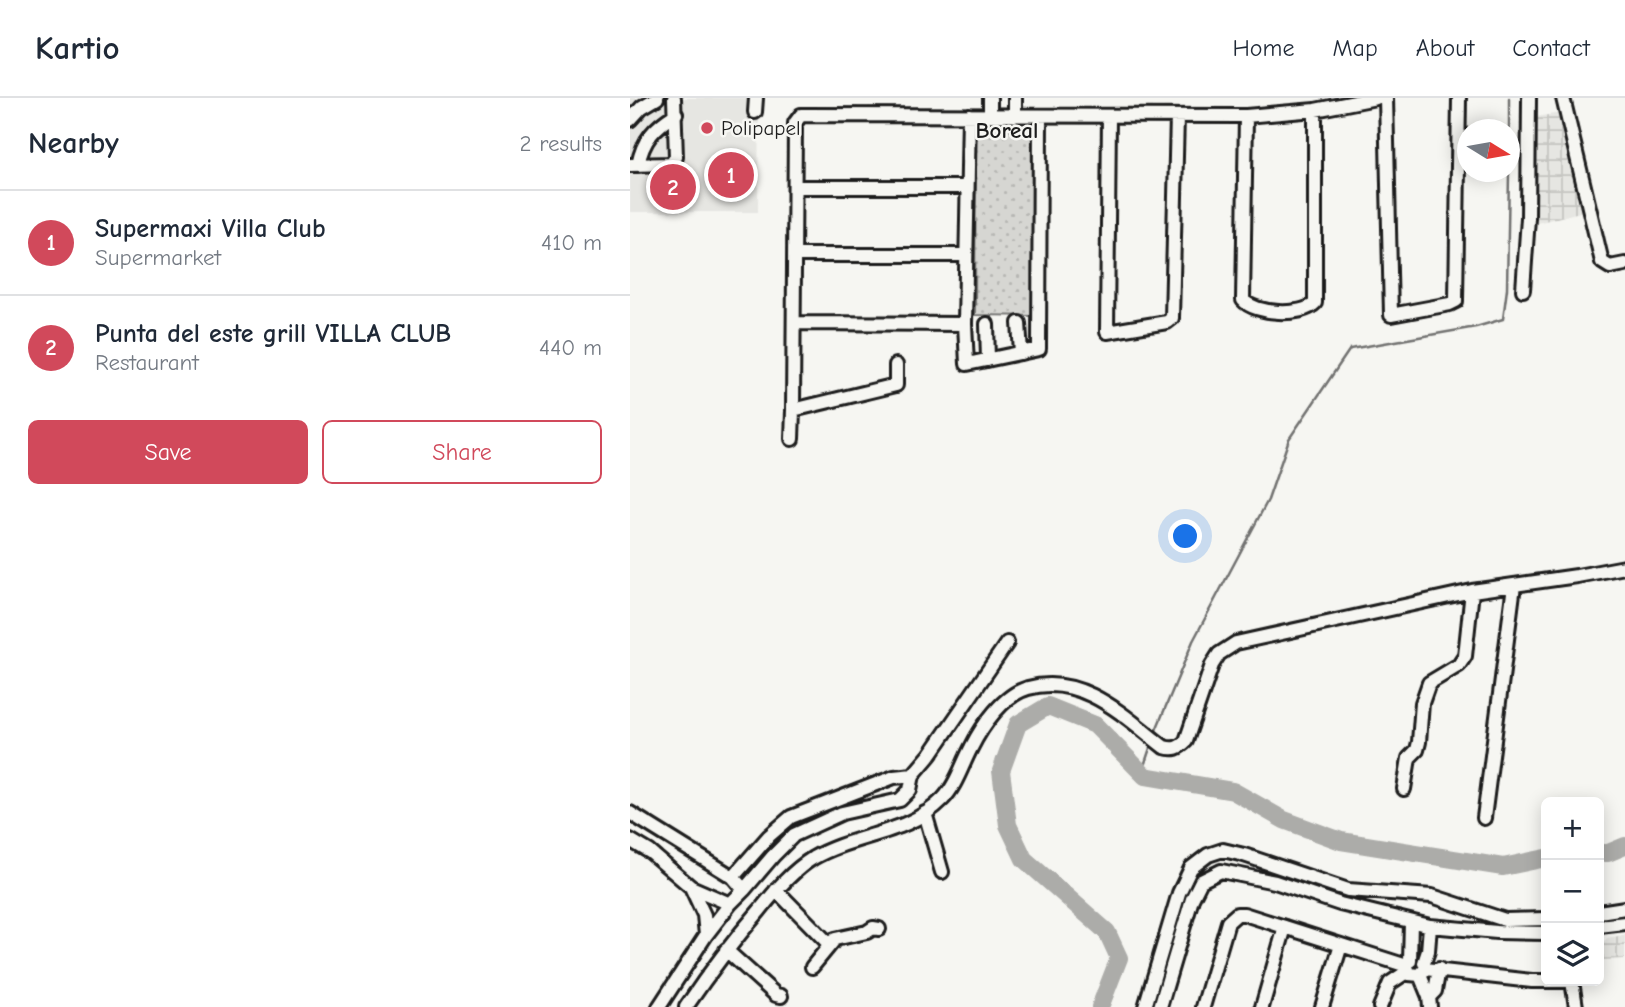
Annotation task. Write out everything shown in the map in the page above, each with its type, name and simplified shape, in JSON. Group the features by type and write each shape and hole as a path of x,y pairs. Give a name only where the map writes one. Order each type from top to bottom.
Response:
{"street":[{"path":"630,120 642,107 656,98"},
{"path":"674,98 676,114 674,162 634,164 652,131 676,114"},
{"path":"755,98 755,112"},
{"path":"990,98 990,116"},
{"path":"1016,98 1016,116"},
{"path":"792,439 795,123 801,115 1246,117 1314,110 1376,98"},
{"path":"1386,98 1391,315 1456,301 1460,98"},
{"path":"1523,290 1528,218 1530,98"},
{"path":"1563,98 1602,262 1610,267 1625,264"},
{"path":"1246,117 1243,300 1250,307 1261,310 1296,311 1309,309 1315,303 1314,110"},
{"path":"969,115 965,324 967,364 1039,349 1040,116"},
{"path":"1109,116 1107,332 1167,322 1172,318 1177,116"},
{"path":"795,187 967,187"},
{"path":"795,255 966,255"},
{"path":"794,323 965,324"},
{"path":"1019,323 1021,353"},
{"path":"987,324 988,360"},
{"path":"793,410 896,385 896,365"},
{"path":"686,1007 726,950 776,890 800,867 815,857 908,823 941,801 950,791 973,744 991,719 1008,698 1027,688 1050,686 1082,691 1107,702 1171,750 1180,748 1186,741 1212,665 1225,648 1236,643 1472,591 1625,567"},
{"path":"1484,818 1514,585"},
{"path":"1404,789 1409,758 1417,750 1419,742 1424,692 1429,683 1459,665 1465,656 1472,591"},
{"path":"659,1007 706,935 730,904 794,835 842,813 900,800 910,790 912,775 930,755 1007,643"},
{"path":"733,877 769,836 791,817 894,777 912,775"},
{"path":"630,813 733,877 744,890"},
{"path":"925,813 942,872"},
{"path":"630,840 650,852 691,887 730,904"},
{"path":"1145,1007 1180,893 1191,868 1208,855 1223,850 1348,890 1432,896 1499,918 1541,919"},
{"path":"1160,1007 1192,899 1201,881 1221,871 1275,882 1340,904 1430,926 1541,933"},
{"path":"691,887 704,915 706,935"},
{"path":"776,890 829,944"},
{"path":"1340,904 1348,890"},
{"path":"1604,911 1625,908"},
{"path":"1203,1007 1232,917 1244,914 1419,968 1541,981"},
{"path":"1497,932 1499,918"},
{"path":"1411,922 1419,968 1429,1002"},
{"path":"1604,925 1625,923"},
{"path":"1390,983 1419,968 1428,951 1430,926"},
{"path":"1262,1007 1285,927"},
{"path":"812,967 835,939 867,932 873,928 879,929"},
{"path":"1322,1007 1341,945"},
{"path":"726,950 776,995 782,996"},
{"path":"1380,1007 1390,983 1392,961"},
{"path":"1419,968 1433,994 1429,1002"},
{"path":"1572,986 1576,1007"}],"shaded area":[{"path":"630,98 759,98 758,212 630,212"},
{"path":"1560,113 1584,211 1537,223 1533,207 1536,117"},
{"path":"976,130 1036,130 1034,316 975,315"},
{"path":"1625,935 1625,959 1604,960 1604,941 1607,938"}],"waterway":[{"path":"1509,98 1509,119"},
{"path":"1154,735 1193,641 1268,500 1289,439 1350,349 1476,327 1503,319 1507,289 1509,182"},
{"path":"1100,1007 1119,958 1107,932 1024,859 1008,825 1001,771 1018,724 1048,706 1095,725 1145,776 1233,791 1284,820 1341,841 1503,867 1541,859"},
{"path":"1142,772 1152,742"},
{"path":"1604,853 1625,846"}],"place":[{"name":"Polipapel","path":"707,128"},
{"name":"Supermaxi Villa Club","path":"731,175"},
{"name":"Punta del este grill VILLA CLUB","path":"673,187"}],"district":[{"name":"Boreal","path":"1007,130"}]}
